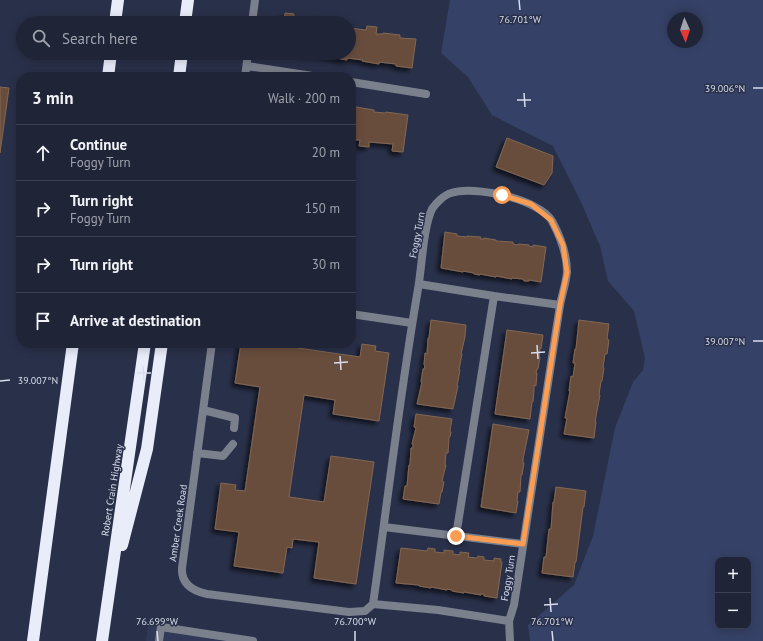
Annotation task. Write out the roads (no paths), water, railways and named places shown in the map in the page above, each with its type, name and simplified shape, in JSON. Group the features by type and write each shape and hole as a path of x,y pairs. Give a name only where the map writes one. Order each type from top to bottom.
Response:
{"highway":[{"path":"116,16 118,0"},
{"path":"186,16 188,0"},
{"path":"109,72 110,60"},
{"path":"180,72 181,60"},
{"path":"33,641 72,348"},
{"name":"Robert Crain Highway","path":"102,641 106,604 145,348"},
{"path":"106,604 147,449 161,348"}],"street":[{"path":"253,16 255,0"},
{"path":"245,72 247,60"},
{"path":"246,66 286,72"},
{"path":"356,83 426,94"},
{"name":"Foggy Turn","path":"374,604 412,322 427,224 432,209 439,201 450,193 466,190 502,195 531,204 551,220 563,245 567,272 560,305 514,605 509,621"},
{"path":"419,284 560,305"},
{"path":"456,536 494,296"},
{"path":"356,315 412,322"},
{"name":"Amber Creek Road","path":"211,348 181,574 184,581 188,586 196,591 207,594 349,612 365,611 374,604"},
{"path":"203,410 235,418 234,428"},
{"path":"197,453 223,456 233,444"},
{"path":"384,527 523,544"},
{"path":"374,604 438,610 509,621 510,641"},
{"path":"159,641 161,627 254,641"}]}
